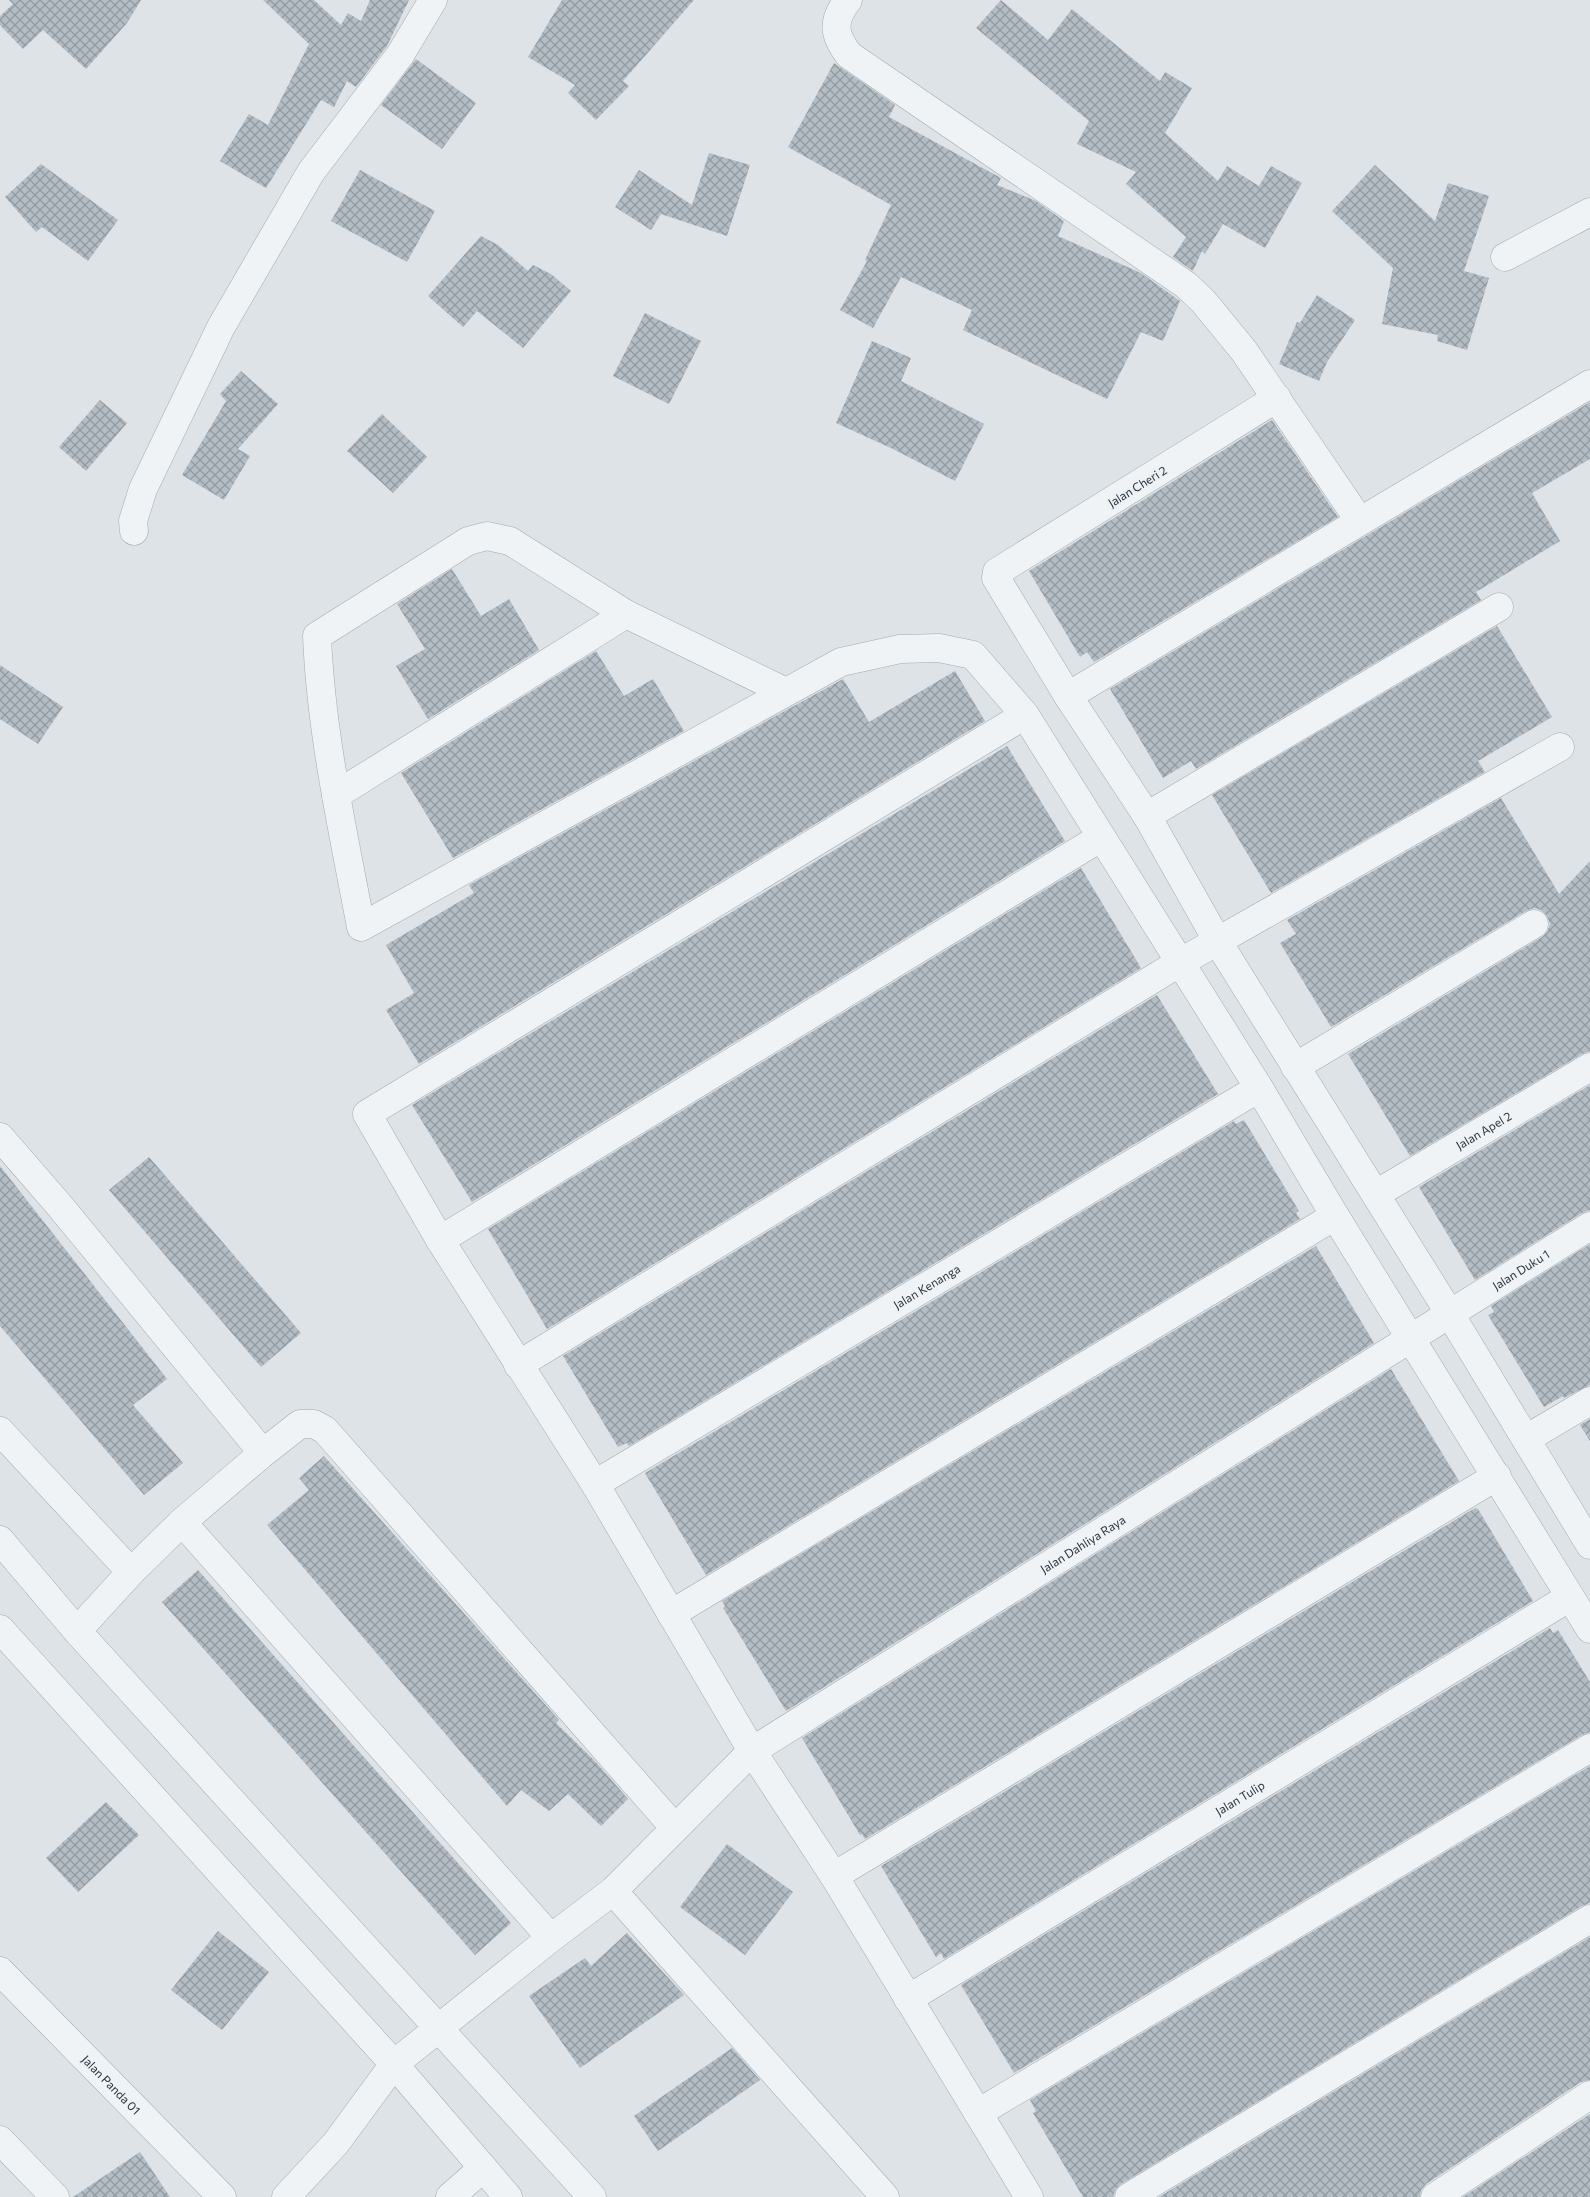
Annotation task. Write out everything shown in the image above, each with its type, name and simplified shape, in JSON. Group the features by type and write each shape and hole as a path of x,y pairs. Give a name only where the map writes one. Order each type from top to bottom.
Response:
{"street":[{"path":"134,531 133,521 144,489 222,328 311,172 400,55 433,0"},
{"path":"848,0 837,14 836,28 840,43 849,55 1186,285 1209,308 1244,351 1359,520"},
{"path":"1505,257 1590,212"},
{"path":"1590,384 1359,520 1068,696 1147,816 1218,942 1376,1194 1590,1545"},
{"name":"Jalan Cheri 2","path":"1068,696 998,584 997,572 1277,398"},
{"path":"786,692 626,614 510,541 487,536 468,541 317,636 318,670 336,795 361,927 841,662 900,649 939,648 973,655 1025,716 1259,1088 1335,1216 1590,1629"},
{"path":"1147,816 1499,607"},
{"path":"336,795 626,614"},
{"path":"1025,716 367,1114 440,1240 594,1484 752,1751 834,1876 1029,2197"},
{"path":"518,1365 1179,963 1560,747"},
{"path":"440,1240 1100,838"},
{"path":"1295,1067 1534,924"},
{"name":"Jalan Apel 2","path":"1376,1194 1590,1067"},
{"name":"Jalan Kenanga","path":"594,1484 1259,1088"},
{"path":"0,1137 59,1205 263,1453"},
{"path":"671,1614 1335,1216"},
{"name":"Jalan Duku 1","path":"1410,1338 1590,1226"},
{"name":"Jalan Dahliya Raya","path":"394,2064 551,1938 613,1891 674,1827 752,1751 1410,1338"},
{"path":"1526,1439 1590,1401"},
{"path":"77,1630 131,1572 182,1522 300,1424 314,1424 325,1430 674,1827"},
{"path":"0,1431 131,1572"},
{"path":"834,1876 1497,1476"},
{"path":"182,1522 551,1938"},
{"path":"0,1540 77,1630 592,2197"},
{"name":"Jalan Tulip","path":"908,1999 1570,1597"},
{"path":"0,1629 394,2064 508,2197"},
{"path":"978,2113 1590,1748"},
{"path":"613,1891 885,2197"},
{"path":"1129,2197 1590,1919"},
{"name":"Jalan Panda 01","path":"0,1971 222,2197"},
{"path":"286,2197 336,2143 394,2064"},
{"path":"1434,2197 1590,2095"},
{"path":"0,2140 55,2197"},
{"path":"450,2197 483,2168"}],"building":[{"path":"9,0 141,0 127,23 86,69 43,30 23,49 0,25 0,16 13,4"},
{"path":"263,0 314,0 341,25 348,13 361,21 370,0 409,0 387,46 356,87 347,81 334,107 321,100 266,188 220,161 249,114 268,125 309,44"},
{"path":"562,0 694,0 623,81 629,86 596,120 568,93 575,85 528,57"},
{"path":"1001,0 1048,40 1072,9 1160,81 1165,72 1192,88 1165,133 1218,181 1227,166 1259,186 1271,166 1302,183 1265,248 1223,224 1205,254 1202,251 1193,271 1173,257 1186,237 1126,184 1136,172 1077,144 1089,121 976,28"},
{"path":"416,59 476,103 442,149 381,105"},
{"path":"834,63 895,105 889,117 1001,178 997,185 1036,201 1064,221 1058,236 1141,273 1180,301 1163,341 1141,332 1107,399 963,330 972,310 901,277 873,328 840,310 867,261 865,260 891,205 788,147"},
{"path":"709,153 750,165 727,236 661,214 651,230 615,207 639,170 692,205"},
{"path":"41,164 118,220 88,261 42,227 36,232 5,197"},
{"path":"1375,165 1435,221 1448,183 1489,196 1464,271 1489,278 1467,350 1437,341 1438,335 1382,324 1393,268 1332,211"},
{"path":"360,170 435,211 407,262 331,221"},
{"path":"481,236 498,245 528,271 533,265 551,274 571,291 523,348 477,311 463,327 428,296"},
{"path":"1317,295 1355,320 1327,362 1319,381 1279,364 1297,322 1300,323"},
{"path":"645,313 701,341 669,404 613,376"},
{"path":"872,341 911,358 901,381 984,424 955,481 893,449 836,423"},
{"path":"241,371 278,404 238,449 250,456 224,500 182,475 226,401 220,394"},
{"path":"100,400 127,423 86,471 59,447"},
{"path":"1590,402 1590,459 1532,493 1560,541 1476,592 1481,600 1196,769 1191,761 1163,778 1110,689"},
{"path":"382,414 427,457 393,493 347,451"},
{"path":"1272,420 1338,517 1094,662 1087,652 1080,657 1029,571"},
{"path":"452,569 481,616 509,599 539,650 428,719 396,666 425,649 397,604"},
{"path":"1497,626 1552,717 1478,761 1485,772 1271,893 1212,795"},
{"path":"596,651 624,696 653,679 684,731 453,858 401,773"},
{"path":"0,665 63,707 38,744 0,719"},
{"path":"955,671 985,721 419,1064 386,1010 414,993 386,945 474,893 469,885 843,679 869,722"},
{"path":"1007,746 1065,841 472,1202 412,1105"},
{"path":"1501,798 1559,894 1590,861 1590,1051 1410,1156 1348,1054 1542,937 1547,932 1550,924 1547,916 1541,910 1534,908 1526,911 1331,1027 1280,943 1296,934 1287,920"},
{"path":"1081,868 1141,968 547,1329 488,1229"},
{"path":"1157,995 1218,1094 629,1446 627,1443 618,1447 563,1356"},
{"path":"1590,1085 1590,1210 1582,1213 1475,1280 1419,1187"},
{"path":"1244,1120 1299,1211 1296,1213 1300,1219 706,1575 645,1473 1234,1121 1236,1124"},
{"path":"149,1157 301,1333 261,1367 109,1190"},
{"path":"0,1166 167,1379 133,1405 183,1463 144,1495 0,1326"},
{"path":"1590,1244 1590,1385 1564,1398 1563,1396 1544,1407 1488,1315 1494,1312 1491,1306"},
{"path":"1316,1246 1374,1343 786,1711 723,1608 725,1606 722,1601"},
{"path":"1391,1369 1459,1481 865,1839 862,1834 860,1835 802,1738"},
{"path":"1590,1419 1590,1441 1580,1425"},
{"path":"324,1456 559,1720 556,1723 595,1761 628,1799 601,1826 568,1794 549,1811 521,1790 507,1806 267,1525 309,1490 299,1478"},
{"path":"1475,1508 1478,1509 1533,1601 944,1959 941,1953 936,1957 881,1866"},
{"path":"198,1570 511,1923 475,1955 162,1602"},
{"path":"1550,1628 1553,1633 1558,1630 1590,1682 1590,1732 1014,2073 961,1985"},
{"path":"1590,1766 1590,1903 1582,1906 1121,2184 1116,2189 1113,2197 1083,2197 1033,2113 1036,2111 1030,2100"},
{"path":"106,1802 139,1835 78,1892 46,1858"},
{"path":"727,1844 793,1892 745,1955 680,1907"},
{"path":"218,1931 269,1972 222,2030 171,1990"},
{"path":"627,1933 684,1995 580,2068 529,1996 585,1958 591,1966"},
{"path":"1590,1937 1590,2080 1581,2082 1426,2184 1421,2190 1420,2197 1159,2197"},
{"path":"732,2048 760,2080 658,2151 634,2116"},
{"path":"1590,2114 1590,2197 1463,2197"},
{"path":"140,2152 170,2197 73,2197"}]}
